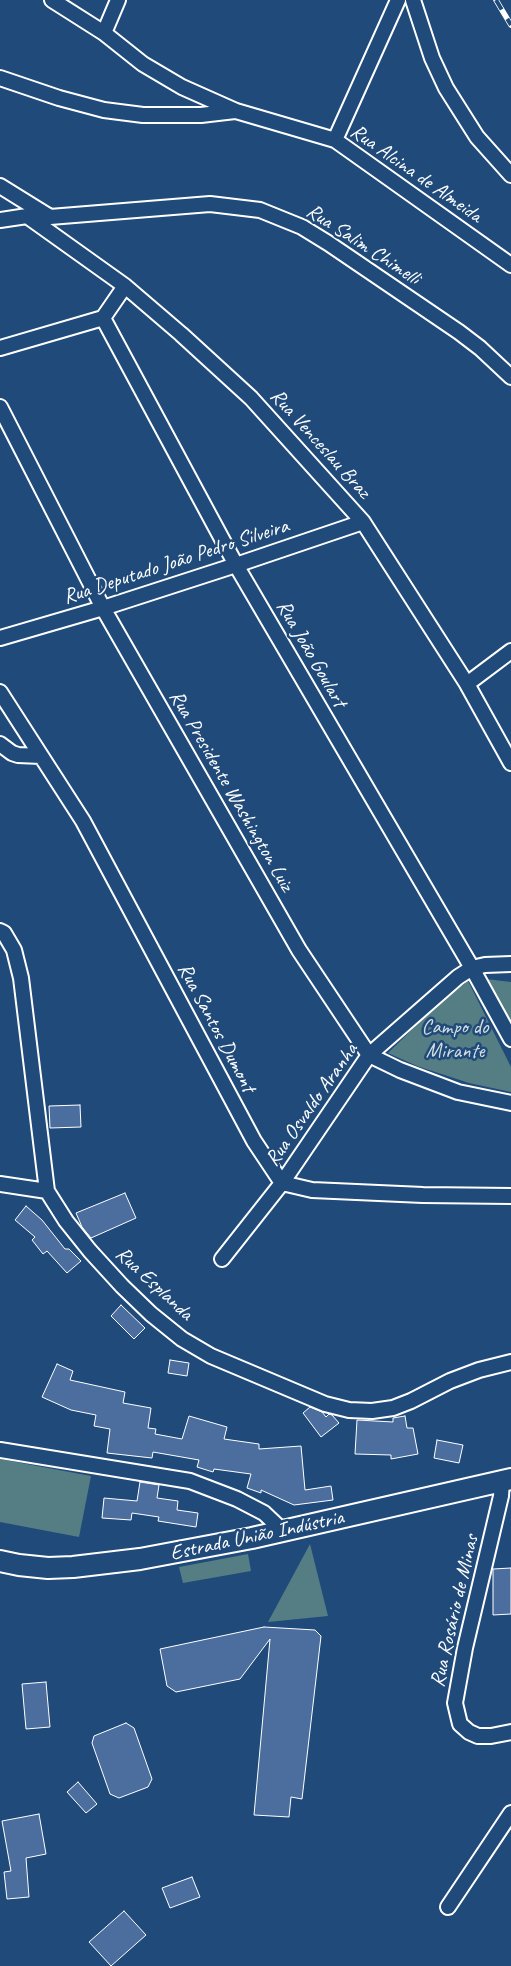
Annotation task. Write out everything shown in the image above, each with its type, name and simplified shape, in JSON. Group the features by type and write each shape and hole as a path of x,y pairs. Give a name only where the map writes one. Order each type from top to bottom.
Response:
{"main road":[{"name":"Estrada União Indústria","path":"0,1561 48,1568 109,1564 177,1553 283,1531 507,1480"}],"street":[{"name":"Rua Alcina de Almeida","path":"52,0 104,33 151,69 182,88 236,111 334,140 511,264"},
{"path":"104,33 118,0"},
{"path":"334,140 398,0"},
{"path":"413,0 432,58 446,88 477,137 511,175"},
{"path":"0,78 59,98 104,110 143,115 200,115 236,111"},
{"path":"0,186 50,217"},
{"name":"Rua Salim Chimelli","path":"0,220 27,216 50,217 210,204 260,210 302,227 328,243 480,348 511,377"},
{"name":"Rua Venceslau Braz","path":"27,216 125,286 181,334 250,398 363,522 467,684 511,763"},
{"path":"0,348 103,318 125,286"},
{"name":"Rua João Goulart","path":"103,318 236,565 472,968 511,1039"},
{"name":"Rua Presidente Washington Luiz","path":"0,407 103,608 299,950 369,1055"},
{"name":"Rua Deputado João Pedro Silveira","path":"0,638 103,608 363,522"},
{"path":"467,684 511,651"},
{"name":"Rua Santos Dumont","path":"0,692 83,821 254,1141 282,1183"},
{"path":"0,744 18,755 41,756"},
{"name":"Rua Esplanda","path":"0,931 14,950 21,978 47,1191 66,1221 122,1286 151,1314 182,1339 211,1356 325,1404 349,1410 372,1411 393,1408 450,1381 479,1370 511,1362"},
{"path":"472,968 485,965 511,964"},
{"name":"Rua Osvaldo Aranha","path":"222,1259 282,1183 369,1055 458,977 472,968"},
{"path":"369,1055 400,1070 458,1092 511,1103"},
{"path":"282,1183 312,1190 423,1195 511,1196"},
{"path":"0,1184 47,1191"},
{"path":"0,1450 190,1481 264,1513 283,1531"},
{"name":"Rua Rosário de Minas","path":"507,1480 501,1496 465,1648 455,1703 460,1724 469,1732 478,1736 491,1736 511,1732"},
{"path":"448,1907 511,1813"}],"green space":[{"name":"Campo do Mirante","path":"486,979 511,982 511,1026"},
{"name":"Campo do Mirante","path":"468,981 511,1067 511,1092 469,1083 417,1066 388,1053 434,1008"},
{"path":"0,1459 91,1476 79,1537 0,1522"},
{"path":"310,1544 328,1616 268,1622"},
{"path":"248,1554 251,1571 183,1583 179,1567"}],"building":[{"path":"80,1105 81,1127 50,1128 49,1106"},
{"path":"125,1193 136,1218 91,1238 82,1227 76,1213"},
{"path":"26,1206 42,1220 65,1249 69,1249 81,1261 67,1273 47,1251 43,1254 32,1240 35,1237 15,1220"},
{"path":"121,1305 145,1328 134,1339 111,1316"},
{"path":"170,1360 189,1363 187,1376 168,1373"},
{"path":"57,1364 73,1371 70,1380 125,1392 123,1403 151,1408 148,1428 156,1429 155,1434 182,1439 189,1416 227,1427 224,1439 259,1444 259,1449 301,1446 305,1490 331,1486 333,1500 294,1505 261,1490 261,1493 247,1488 251,1474 214,1469 213,1472 197,1467 199,1460 153,1452 152,1458 107,1453 110,1429 94,1426 96,1415 71,1410 42,1397"},
{"path":"310,1407 322,1412 326,1417 329,1414 332,1415 339,1423 321,1437 303,1413"},
{"path":"405,1416 407,1428 413,1428 418,1454 391,1459 391,1455 355,1454 357,1420 393,1422 393,1418"},
{"path":"437,1440 463,1445 459,1463 434,1458"},
{"path":"140,1482 159,1485 157,1498 178,1501 177,1510 198,1513 196,1527 158,1521 159,1517 132,1513 131,1520 102,1518 104,1498 137,1501"},
{"path":"511,1568 511,1614 493,1615 493,1569"},
{"path":"264,1627 315,1630 321,1636 302,1799 291,1797 289,1817 254,1815 270,1639 240,1679 176,1692 167,1686 160,1649"},
{"path":"46,1682 50,1727 26,1729 22,1684"},
{"path":"126,1723 134,1728 152,1779 148,1787 119,1798 110,1794 92,1743 94,1736"},
{"path":"78,1782 97,1804 86,1813 67,1792"},
{"path":"39,1814 46,1854 26,1858 29,1897 7,1899 4,1872 11,1871 2,1821"},
{"path":"192,1877 200,1897 170,1908 162,1888"},
{"path":"124,1911 146,1935 111,1966 89,1942"}],"railway":[{"path":"496,0 511,25"}]}
